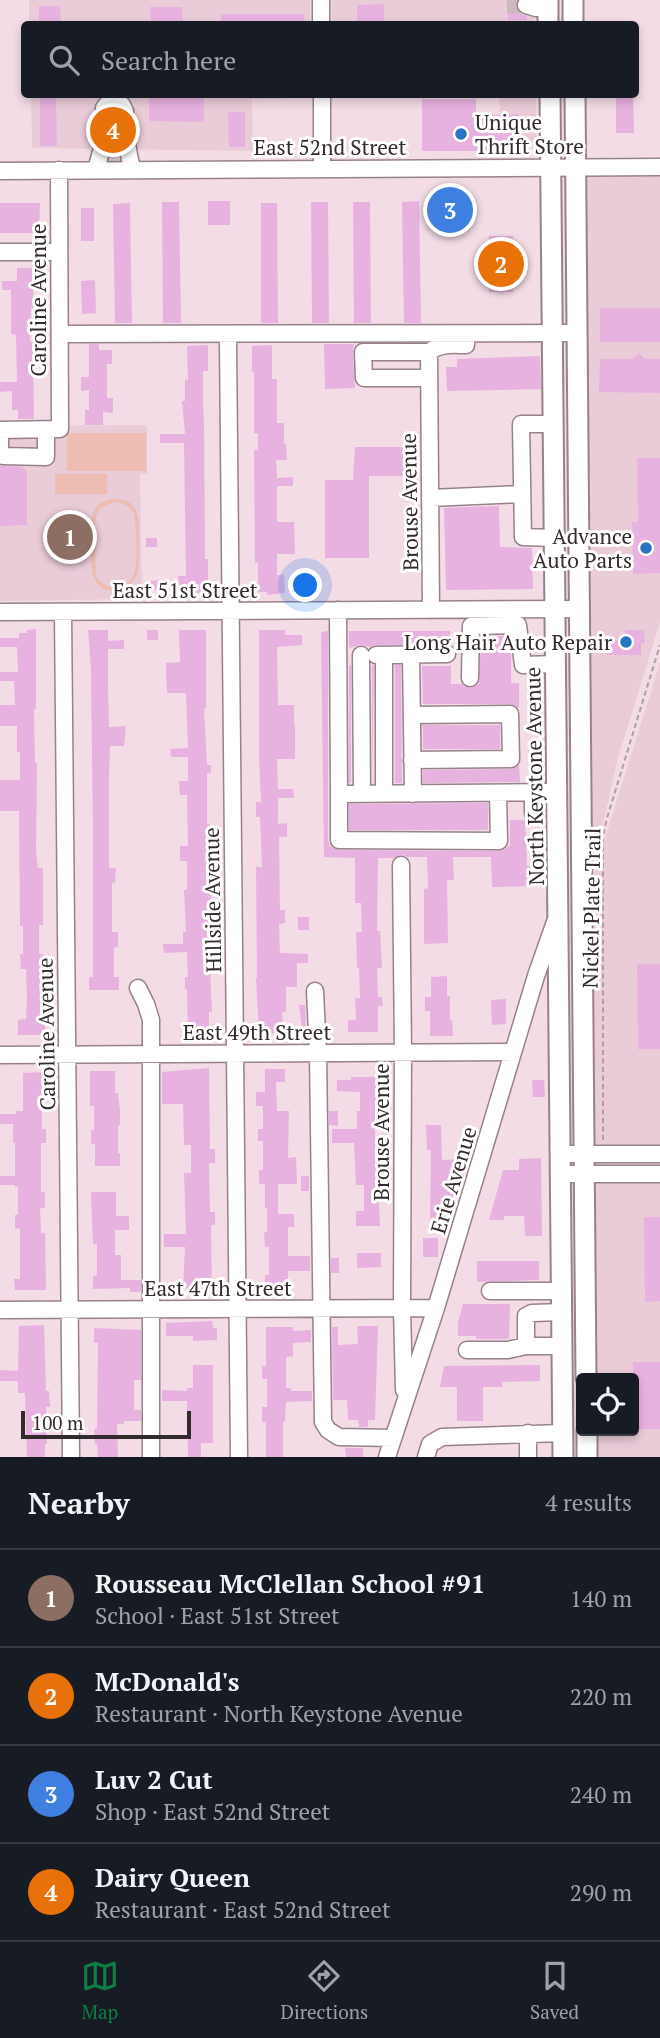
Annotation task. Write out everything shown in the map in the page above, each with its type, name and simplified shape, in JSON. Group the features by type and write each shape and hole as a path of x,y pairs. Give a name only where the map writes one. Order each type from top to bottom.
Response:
{"main road":[{"path":"573,0 573,21"},
{"name":"North Keystone Avenue","path":"550,98 563,1457"},
{"path":"575,98 586,1373"},
{"path":"587,1436 587,1457"}],"street":[{"path":"321,0 321,21"},
{"path":"526,5 548,11"},
{"path":"322,98 322,168"},
{"path":"96,170 102,148 104,108 108,103 116,103 122,105 125,111 125,134 132,170"},
{"name":"East 52nd Street","path":"0,171 660,167"},
{"name":"Caroline Avenue","path":"53,429 60,334 59,170"},
{"path":"0,252 60,252"},
{"path":"60,334 466,334 498,331 577,333"},
{"path":"429,385 364,378 363,352 429,352 444,345 466,345 466,334"},
{"name":"Hillside Avenue","path":"228,343 239,1457"},
{"name":"Brouse Avenue","path":"429,352 431,610"},
{"path":"554,424 521,424 523,537 555,538"},
{"path":"430,498 522,494"},
{"name":"East 51st Street","path":"0,612 431,610 470,618 518,617 555,609 580,609"},
{"path":"338,610 339,841 499,841 498,793"},
{"name":"Caroline Avenue","path":"63,612 71,1457"},
{"path":"518,617 523,665 556,664"},
{"path":"470,618 470,678"},
{"path":"338,656 447,654"},
{"path":"361,655 362,794"},
{"path":"384,655 384,794"},
{"path":"411,655 413,794"},
{"path":"412,715 510,714 511,736 511,759 412,760"},
{"path":"339,794 557,792"},
{"path":"533,793 533,813"},
{"name":"Brouse Avenue","path":"401,865 402,1308 405,1400"},
{"name":"Erie Avenue","path":"387,1457 436,1308 536,976 558,915"},
{"path":"138,988 151,1020 152,1457"},
{"path":"315,991 323,1422 328,1430 339,1437 393,1438"},
{"name":"East 49th Street","path":"0,1055 513,1052"},
{"path":"560,1154 660,1154"},
{"path":"560,1174 660,1174"},
{"path":"490,1291 561,1291"},
{"name":"East 47th Street","path":"0,1310 436,1308"},
{"path":"526,1346 526,1316 532,1312 562,1312"},
{"path":"467,1350 562,1346"},
{"path":"528,1433 528,1457"},
{"path":"426,1457 430,1444 442,1437 563,1433"}],"path":[{"name":"Nickel Plate Trail","path":"603,1138 603,836 660,645"}],"shaded area":[{"path":"29,0 310,0 310,21 29,21"},
{"path":"331,0 534,0 534,21 332,21"},
{"path":"31,98 309,98 252,99 253,151 32,148"},
{"path":"499,98 536,98 537,138 525,150 502,150"},
{"path":"581,174 660,174 660,622 618,758 598,846 590,848"},
{"path":"147,425 147,474 140,474 142,599 0,601 0,426"},
{"path":"67,433 146,433 146,471 67,471"},
{"path":"55,474 107,474 107,494 55,494"},
{"path":"108,499 120,499 133,506 139,525 137,575 128,586 116,591 103,589 98,585 91,564 90,542 94,512 96,507","holes":["118,502 126,505 134,514 136,555 132,578 125,584 114,587 104,584 96,576 95,521 100,508"]},
{"path":"660,663 660,1457 595,1457 595,1436 639,1436 639,1373 594,1373 594,873"}],"building":[{"path":"507,0 517,0 516,8 519,13 527,16 527,20 508,20"},
{"path":"384,4 384,21 357,21 357,5"},
{"path":"39,6 60,6 61,21 39,21"},
{"path":"150,7 182,7 183,21 151,21"},
{"path":"221,14 304,14 304,21 221,21"},
{"path":"40,98 56,98 57,146 40,146"},
{"path":"149,98 204,98 204,122 149,121"},
{"path":"616,98 633,98 634,133 616,133"},
{"name":"Unique Thrift Store","path":"422,99 476,99 476,112 490,112 490,115 519,114 519,141 499,141 499,151 422,151"},
{"path":"228,112 245,112 245,147 229,147"},
{"path":"442,200 458,200 458,224 442,226"},
{"path":"208,201 230,201 230,225 208,225"},
{"path":"419,201 421,323 404,323 402,202"},
{"path":"162,202 179,202 181,323 163,323"},
{"path":"311,202 328,202 329,323 312,323"},
{"path":"353,202 370,202 371,323 354,323"},
{"path":"0,203 40,203 39,233 0,233"},
{"path":"130,203 132,323 115,323 113,204"},
{"path":"261,203 277,203 278,323 261,323"},
{"path":"81,208 94,208 94,241 81,241"},
{"path":"489,236 513,236 513,292 489,292"},
{"path":"17,268 33,268 30,342 33,342 34,419 18,419 18,410 12,410 12,391 0,392 0,382 17,382 16,335 11,334 11,290 2,290 2,281 17,281"},
{"path":"95,280 96,313 82,314 81,281"},
{"path":"600,308 660,308 660,342 600,342"},
{"path":"89,344 99,344 99,350 112,350 112,364 107,364 107,398 113,398 113,413 103,412 103,425 85,425 85,410 89,410 89,390 81,391 81,377 89,377"},
{"path":"324,344 354,344 355,388 325,389"},
{"path":"208,345 208,371 203,371 203,401 205,559 208,559 208,592 185,596 185,593 179,593 178,576 186,576 184,443 160,443 160,434 185,434 182,401 185,401 185,379 188,380 187,346"},
{"path":"272,345 272,379 277,379 277,423 284,423 287,460 276,460 277,478 293,477 293,486 277,486 277,522 294,522 295,554 277,554 277,575 284,575 285,593 267,595 267,592 258,592 258,563 255,563 254,450 258,450 258,433 254,433 252,346"},
{"path":"639,353 645,359 660,359 660,393 599,392 600,359 632,359"},
{"path":"540,356 541,389 447,391 446,367 457,367 457,359"},
{"path":"355,447 407,447 407,476 369,476 369,558 325,558 325,480 353,480"},
{"path":"637,458 660,458 660,573 633,574 632,522 638,522"},
{"path":"0,466 22,467 27,472 27,525 0,526"},
{"path":"499,506 500,547 532,548 533,589 446,590 444,508"},
{"path":"146,538 157,538 157,547 146,547"},
{"path":"161,580 161,590 150,590 150,581"},
{"path":"36,629 36,851 38,868 43,868 43,925 39,925 39,954 43,954 42,1019 45,1019 45,1030 42,1030 42,1035 18,1035 18,1020 26,1019 27,998 26,969 21,969 20,954 23,954 23,926 20,926 19,811 0,811 0,780 20,780 17,726 0,726 0,705 15,705 14,681 0,681 0,672 18,672 17,647 0,647 0,638 19,638 19,633"},
{"path":"88,630 108,630 108,641 124,640 124,649 108,649 109,727 126,726 124,746 110,746 109,775 109,868 116,868 115,883 112,882 112,932 118,932 118,947 114,948 114,977 119,977 119,990 89,990 89,977 93,977 93,842 91,668"},
{"path":"147,630 158,630 158,640 147,640"},
{"path":"179,630 206,630 204,708 207,765 211,765 211,773 207,774 207,824 210,824 210,838 207,838 208,889 211,889 212,932 212,1012 209,1012 209,1034 188,1034 185,989 185,977 188,977 187,952 164,953 163,944 183,944 183,932 186,932 184,890 187,890 187,861 180,861 180,846 188,846 187,795 180,795 179,781 188,781 188,757 171,757 170,749 188,748 186,693 167,693 166,671 166,663 180,662"},
{"path":"259,630 285,630 285,635 302,635 302,645 277,647 278,705 294,705 295,725 295,759 277,759 278,789 293,789 294,798 278,798 278,824 287,823 287,837 279,837 280,910 285,910 285,923 279,924 280,953 308,954 308,963 297,963 297,987 286,987 286,1012 282,1012 283,1033 259,1034 256,867 262,867 260,817 256,817 256,802 261,802"},
{"name":"Long Hair Auto Repair","path":"625,630 644,630 645,643 641,643 641,655 607,655 607,640 626,640"},
{"path":"328,631 330,846 339,850 500,851 510,846 510,820 525,820 527,866 543,866 543,886 492,887 491,857 453,857 454,880 447,880 448,943 424,944 427,857 402,855 378,858 377,931 380,931 382,968 377,968 378,997 382,997 383,1006 378,1006 378,1032 348,1032 348,1020 356,1020 355,998 360,998 356,932 362,932 361,903 355,903 355,858 324,857 321,632"},
{"path":"349,631 450,631 450,644 360,645 349,648"},
{"path":"481,636 509,636 511,683 519,683 519,708 510,704 423,704 422,666 451,666 451,684 462,684 470,688 479,684"},
{"path":"351,665 351,783 349,783"},
{"path":"372,665 374,665 372,783"},
{"path":"395,665 401,665 402,783 395,783"},
{"path":"423,725 500,725 500,749 423,749"},
{"path":"519,765 520,782 423,783 423,770 511,769"},
{"path":"488,803 488,830 349,830 349,804"},
{"path":"298,917 309,917 309,930 298,930"},
{"path":"637,964 660,964 660,1049 638,1049"},
{"path":"447,976 453,1036 430,1036 430,1011 425,1011 425,997 431,997 431,977"},
{"path":"506,999 506,1024 492,1025 491,1000"},
{"path":"299,1005 305,1005 306,1029 302,1029"},
{"path":"209,1068 210,1149 215,1149 215,1163 209,1163 210,1212 215,1212 215,1225 211,1225 212,1289 183,1289 185,1247 164,1247 164,1234 186,1234 184,1173 191,1173 191,1145 184,1145 183,1104 162,1104 162,1072"},
{"path":"265,1069 285,1069 285,1082 276,1082 277,1111 289,1111 288,1158 296,1157 297,1184 278,1184 278,1214 294,1214 294,1227 288,1227 288,1256 310,1256 310,1271 288,1271 288,1289 265,1290 265,1275 269,1275 269,1247 265,1247 264,1232 267,1232 265,1184 259,1184 259,1170 263,1170 263,1141 258,1141 258,1129 263,1129 263,1106 256,1106 256,1092 265,1092"},
{"path":"90,1071 115,1071 115,1093 118,1093 120,1112 120,1166 95,1166 95,1144 91,1144 94,1106 90,1106"},
{"path":"46,1072 42,1129 46,1129 46,1143 41,1143 41,1192 45,1192 45,1208 40,1208 41,1233 45,1233 46,1290 15,1290 14,1279 20,1279 20,1228 15,1229 18,1187 0,1185 0,1176 15,1176 15,1143 13,1124 0,1124 0,1114 23,1111 23,1073"},
{"path":"351,1077 379,1077 379,1100 375,1100 375,1158 379,1158 380,1226 356,1226 356,1211 364,1211 364,1185 356,1185 354,1143 332,1143 332,1129 357,1129 360,1092 337,1091 337,1080 351,1080"},
{"path":"532,1080 544,1080 545,1097 533,1097"},
{"path":"329,1111 338,1111 338,1126 329,1125"},
{"path":"426,1125 441,1125 442,1160 461,1159 461,1173 457,1173 458,1198 445,1199 445,1221 430,1221 431,1150 427,1150"},
{"path":"541,1158 542,1236 525,1236 524,1216 504,1216 504,1220 489,1220 503,1170 519,1170 519,1159"},
{"path":"301,1176 309,1176 309,1191 301,1191"},
{"path":"91,1192 116,1192 116,1216 129,1216 129,1230 115,1230 115,1255 121,1255 121,1280 141,1280 141,1292 130,1292 130,1288 93,1289 93,1276 97,1275 97,1244 93,1244"},
{"path":"644,1217 660,1217 660,1301 645,1302"},
{"path":"423,1238 438,1238 438,1257 423,1257"},
{"path":"357,1253 381,1253 381,1267 357,1268"},
{"path":"331,1258 339,1258 339,1273 331,1273"},
{"path":"477,1261 539,1261 539,1280 477,1282"},
{"path":"463,1304 510,1304 509,1339 458,1336 458,1322"},
{"path":"212,1321 213,1328 217,1328 217,1340 193,1341 193,1336 166,1336 166,1323"},
{"path":"44,1325 46,1391 49,1391 50,1407 46,1407 47,1444 45,1457 27,1457 25,1393 18,1393 18,1381 0,1381 0,1370 18,1371 19,1326"},
{"path":"357,1326 378,1326 375,1420 368,1420 368,1427 359,1427 358,1420 348,1420 347,1400 333,1400 332,1327 338,1327 338,1345 358,1344"},
{"path":"266,1327 293,1327 293,1331 311,1330 311,1342 293,1343 293,1356 286,1357 286,1388 291,1388 291,1391 312,1391 312,1401 286,1402 283,1457 266,1457 266,1422 262,1422 262,1407 267,1407 267,1379 262,1379 262,1366 266,1366"},
{"path":"94,1328 141,1330 141,1380 134,1380 134,1410 141,1410 141,1421 124,1421 124,1424 117,1424 118,1457 98,1457 95,1444 98,1343 94,1343"},
{"path":"633,1362 660,1362 660,1429 639,1429 639,1373 633,1373"},
{"path":"193,1365 213,1365 213,1443 201,1443 201,1457 188,1457 187,1401 162,1401 162,1390 187,1391 187,1388 193,1388"},
{"path":"540,1365 540,1381 502,1382 502,1387 483,1387 483,1421 457,1421 457,1387 440,1387 444,1366"},
{"path":"345,1448 363,1448 363,1457 346,1457"}],"tunnel":[{"path":"507,6 526,5"}],"place":[{"name":"Dairy Queen","path":"113,130"},
{"name":"Unique Thrift Store","path":"461,134"},
{"name":"Luv 2 Cut","path":"450,210"},
{"name":"McDonald's","path":"501,264"},
{"name":"Rousseau McClellan School #91","path":"70,537"},
{"name":"Advance Auto Parts","path":"646,548"},
{"name":"Long Hair Auto Repair","path":"626,642"}]}
